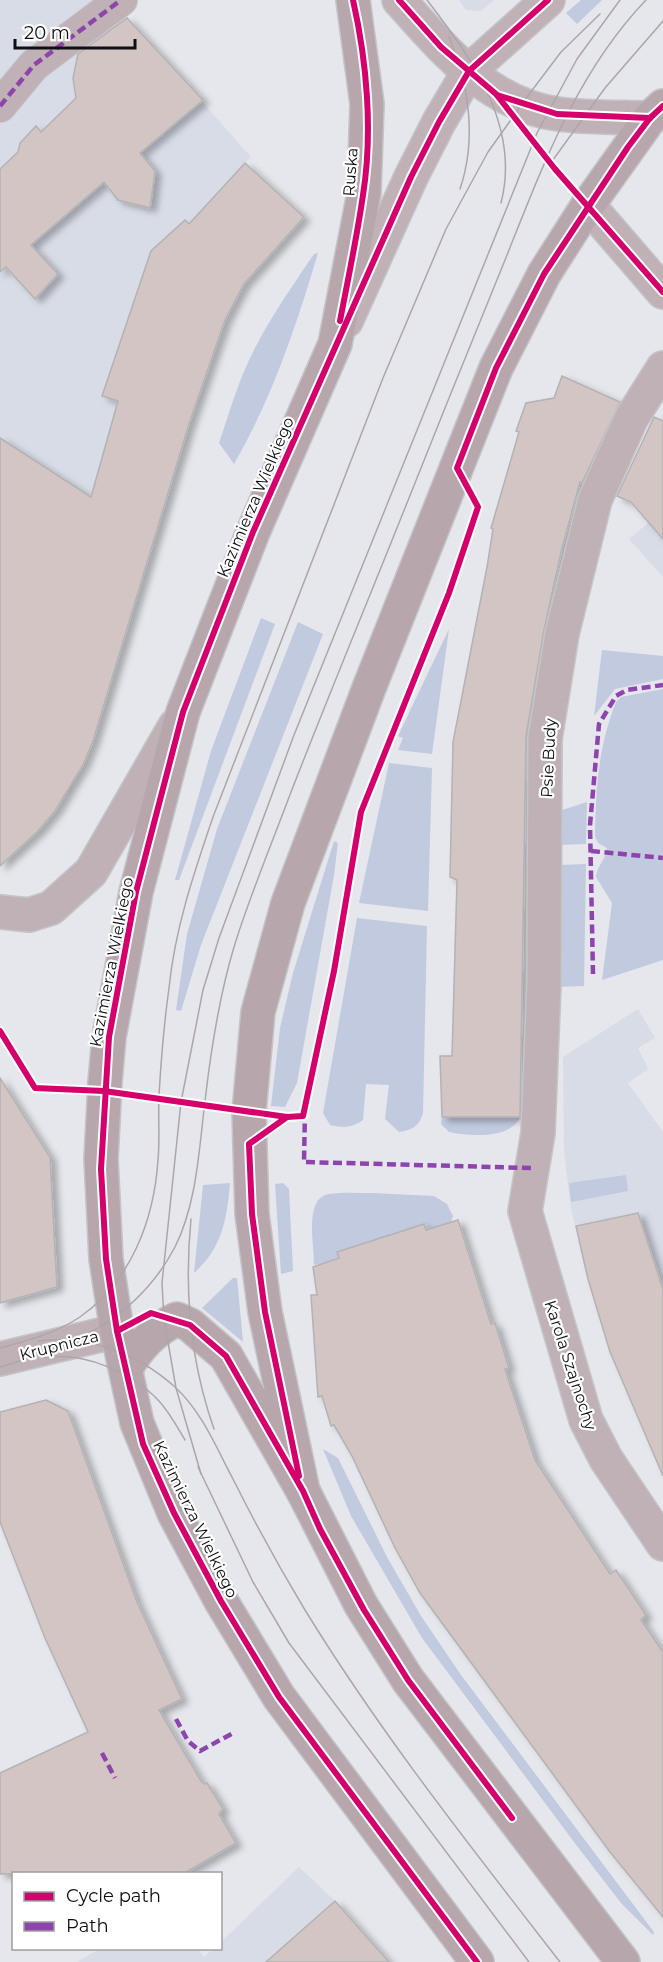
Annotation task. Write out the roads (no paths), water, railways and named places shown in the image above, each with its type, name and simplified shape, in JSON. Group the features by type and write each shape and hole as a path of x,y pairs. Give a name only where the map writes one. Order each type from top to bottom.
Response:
{"main road":[{"name":"Ruska","path":"335,344 364,185 367,104 353,0"},
{"path":"303,1491 265,1312 252,1214 249,1112 258,1012 288,903 369,688 496,368 528,302 588,205 656,112"},
{"name":"Kazimierza Wielkiego","path":"335,344 253,532 183,712 136,892 109,1037 101,1169 106,1259 117,1331 144,1444 174,1513 232,1620 279,1697 477,1962"},
{"path":"126,1368 137,1350 163,1326 177,1319 190,1325 219,1347 303,1491 361,1605 408,1680 623,1962"}],"street":[{"path":"0,106 34,65 121,0"},
{"path":"399,0 441,46 496,94 531,108 557,114 656,112"},
{"name":"Kazimierza Wielkiego","path":"335,344 418,161 469,71 548,0"},
{"path":"588,205 663,292"},
{"name":"Psie Budy","path":"531,1168 538,1133 544,983 545,739 562,634 595,500 631,419 663,368"},
{"path":"0,912 28,915 51,908 91,872 183,712"},
{"name":"Karola Szajnochy","path":"531,1168 525,1211 586,1420 606,1460 663,1544"},
{"name":"Krupnicza","path":"0,1359 117,1331"}],"tram line":[{"path":"427,0 475,69 498,120 504,147 505,175 501,203"},
{"path":"201,1474 176,1388 164,1319 162,1283 181,1102 203,990 219,938 294,735 537,133 577,59 620,0"},
{"path":"0,1367 53,1350 101,1326 142,1293 160,1272 175,1247 193,1194 207,1082 224,985 240,928 261,869 547,157 580,90 600,58 621,28 646,0"},
{"path":"0,1348 51,1332 80,1317 113,1286 137,1248 145,1227 156,1182 161,1069 172,966 186,901 213,817 383,378 446,229 488,152 530,93 561,52 600,14"},
{"path":"550,164 605,88 663,21"},
{"path":"449,37 462,74 468,112 468,151 460,189"},
{"path":"191,1219 188,1273 191,1326 199,1378 214,1429"},
{"path":"38,1341 76,1341 111,1349 145,1365 185,1397 208,1430 277,1561 334,1656 396,1746 560,1962"},
{"path":"44,1358 75,1358 91,1361 107,1366 136,1381 159,1401 185,1440"},
{"path":"198,1467 253,1582 289,1643 529,1962"}]}
